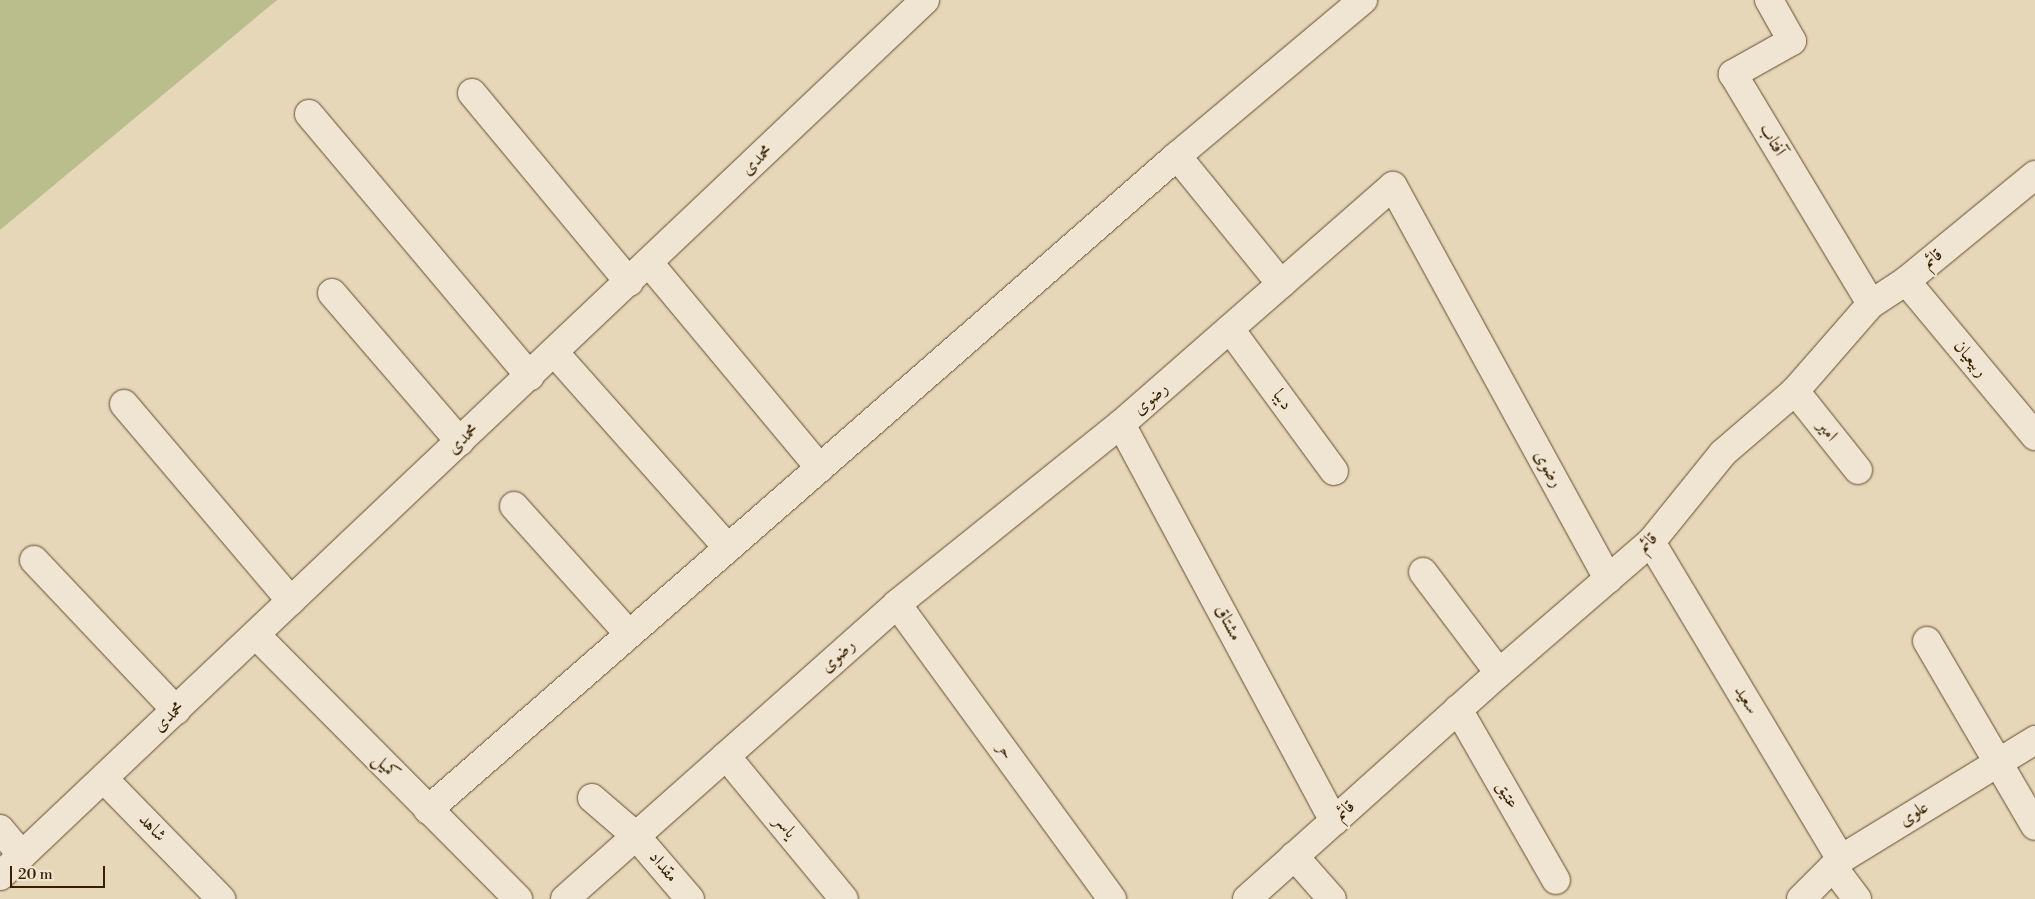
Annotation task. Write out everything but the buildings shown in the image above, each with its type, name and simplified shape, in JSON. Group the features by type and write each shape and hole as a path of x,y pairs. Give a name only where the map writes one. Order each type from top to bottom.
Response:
{"street":[{"name":"محمدی","path":"0,876 925,0"},
{"path":"428,810 1177,156 1363,0"},
{"name":"آفتاب","path":"1769,0 1792,40 1733,74 1871,304"},
{"path":"472,93 629,282"},
{"path":"309,114 530,376"},
{"path":"1177,156 1281,284"},
{"name":"قائم","path":"1247,899 1499,672 1651,542 1723,453 1795,392 1871,304 1906,281 2035,175"},
{"name":"رضوی","path":"566,899 897,604 1121,424 1393,186 1608,579"},
{"path":"649,263 820,468"},
{"name":"ربیعیان","path":"1906,281 2035,436"},
{"path":"332,293 460,442"},
{"name":"دیبا","path":"1230,329 1334,471"},
{"path":"554,352 728,548"},
{"name":"امیر","path":"1795,392 1858,470"},
{"path":"124,404 291,601"},
{"name":"مشتاق","path":"1121,424 1334,821"},
{"path":"514,506 630,634"},
{"name":"سعید","path":"1651,542 1857,899"},
{"path":"34,560 176,710"},
{"path":"1423,572 1499,672"},
{"name":"حر","path":"897,604 1112,899"},
{"name":"کمیل","path":"256,635 518,899"},
{"path":"1927,641 2035,826"},
{"name":"عتیق","path":"1458,709 1556,880"},
{"name":"علوی","path":"1801,899 1837,863 2035,740"},
{"name":"یاسر","path":"726,756 844,899"},
{"name":"شاهد","path":"104,779 221,899"},
{"name":"مقداد","path":"592,798 636,836 690,899"},
{"path":"0,829 22,855"},
{"path":"1294,856 1332,899"}],"green space":[{"path":"0,0 277,0 0,230"}]}
